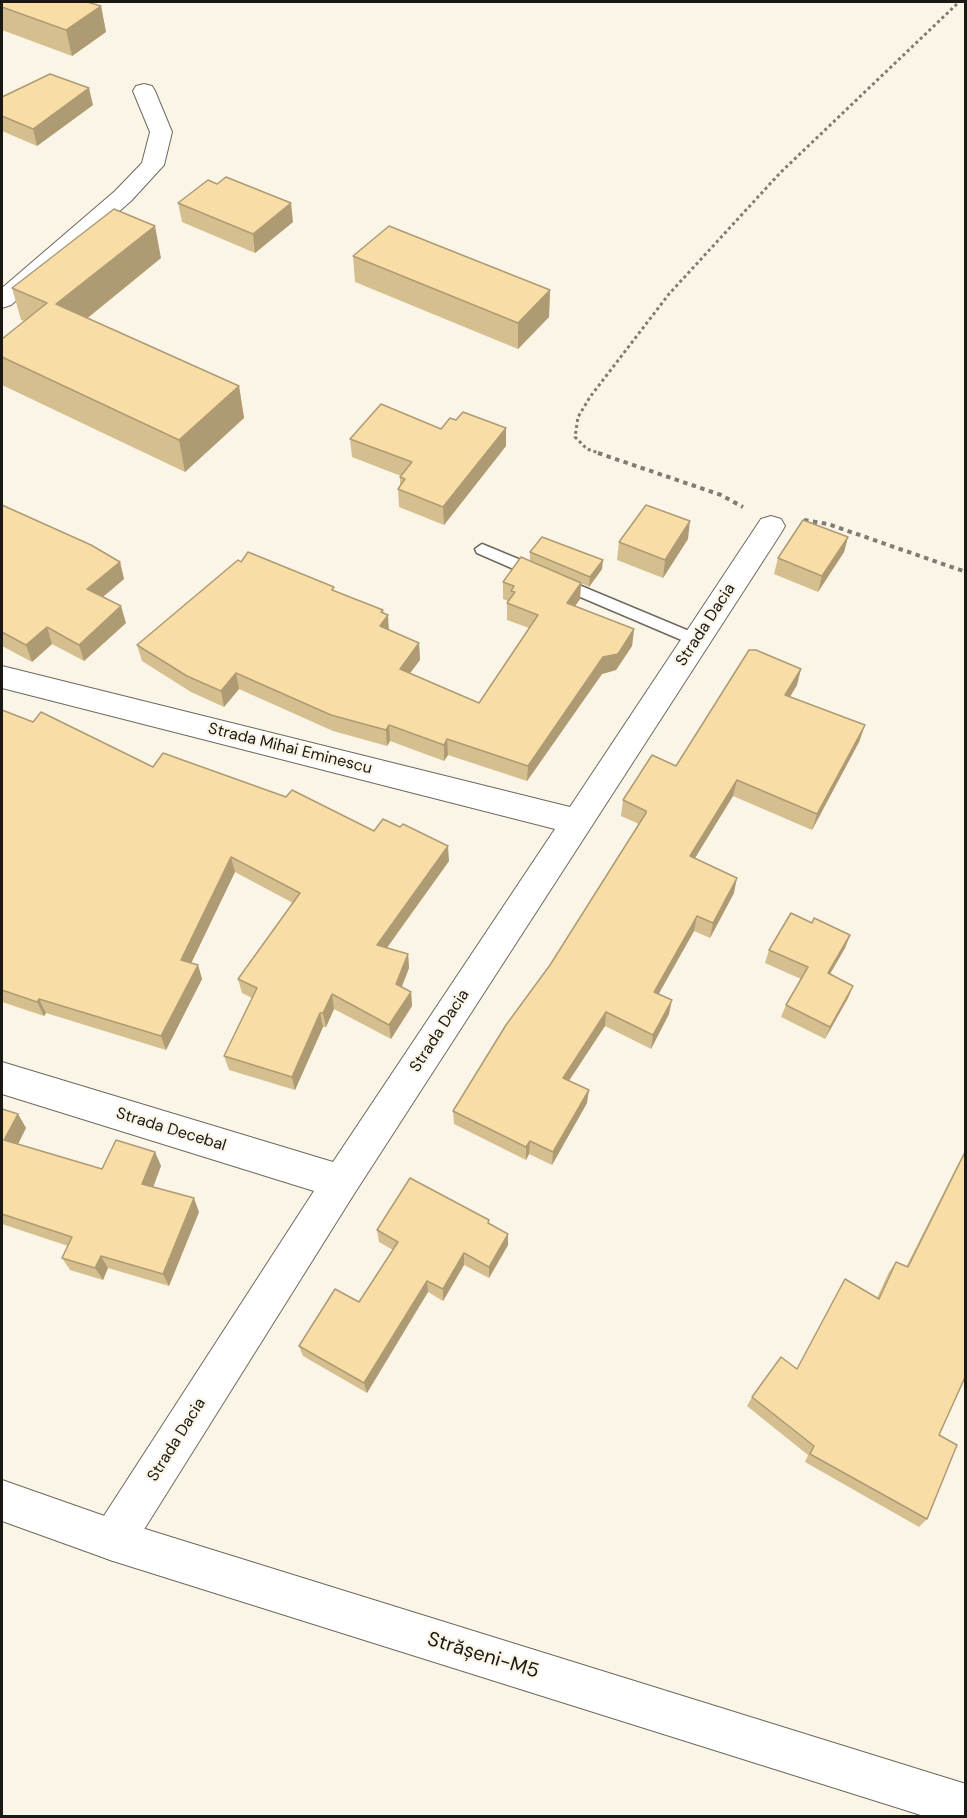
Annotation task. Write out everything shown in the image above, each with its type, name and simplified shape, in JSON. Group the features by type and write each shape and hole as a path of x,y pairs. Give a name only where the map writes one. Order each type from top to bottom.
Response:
{"street":[{"path":"2,300 106,211 153,165 160,132 144,91"},
{"name":"Strada Dacia","path":"113,1540 341,1182 771,526"},
{"name":"Strada Mihai Eminescu","path":"2,677 579,822"},
{"name":"Strada Decebal","path":"2,1078 341,1182"},
{"name":"Strășeni-M5","path":"2,1501 113,1540 966,1808"}],"lane":[{"path":"482,549 696,640"}],"path":[{"path":"959,2 780,173 669,294 590,398 578,417 575,437 587,449 721,495 771,526 799,519 828,524 966,572"}],"building":[{"path":"2,2 87,2 101,6 66,30 2,7"},
{"path":"50,74 89,88 33,129 2,116 2,97"},
{"path":"226,177 291,203 253,234 178,203 208,180 217,184"},
{"path":"114,209 155,226 56,304 239,386 179,440 2,357 2,339 47,303 12,288"},
{"path":"389,226 550,290 518,323 353,256"},
{"path":"381,404 441,429 450,418 456,420 463,412 506,428 443,507 398,489 405,479 400,477 412,462 350,439"},
{"path":"2,505 91,545 120,562 87,589 121,606 79,645 47,627 26,645 2,632"},
{"path":"646,505 690,521 665,560 619,542"},
{"path":"803,520 848,537 822,576 778,558"},
{"path":"542,537 603,560 590,577 530,552"},
{"path":"248,552 383,610 381,612 388,615 380,626 419,643 400,669 479,703 538,615 507,603 515,592 511,591 514,586 503,582 521,557 581,583 567,603 634,629 618,654 603,657 528,766 447,739 444,745 389,725 386,730 331,715 236,673 221,691 187,676 137,645 238,560 241,562"},
{"path":"749,650 756,650 801,669 785,695 865,725 817,814 737,780 690,856 737,878 713,923 697,916 654,992 672,1000 653,1035 606,1012 563,1078 589,1090 553,1152 530,1141 526,1147 453,1111 506,1025 550,965 646,813 623,800 652,755 676,766"},
{"path":"2,710 33,722 41,712 153,767 163,753 286,797 292,790 374,831 383,819 400,827 403,824 448,846 377,945 408,954 396,984 411,992 389,1025 332,994 323,1013 320,1013 292,1077 224,1056 257,988 238,979 300,893 231,857 181,960 198,965 161,1036 39,999 37,1002 2,990"},
{"path":"791,913 812,923 814,918 850,935 828,973 853,986 830,1027 786,1005 808,967 769,950"},
{"path":"2,1109 18,1114 4,1140 102,1169 116,1140 155,1152 142,1184 194,1198 163,1274 101,1256 95,1268 62,1258 72,1237 2,1214"},
{"path":"965,1152 966,1375 939,1435 957,1445 927,1519 810,1454 814,1446 752,1397 781,1357 797,1369 845,1279 879,1299 896,1262 908,1267"},
{"path":"410,1178 489,1220 488,1223 508,1234 489,1267 464,1253 443,1289 427,1281 364,1383 299,1346 335,1289 359,1302 398,1242 377,1230"}]}
